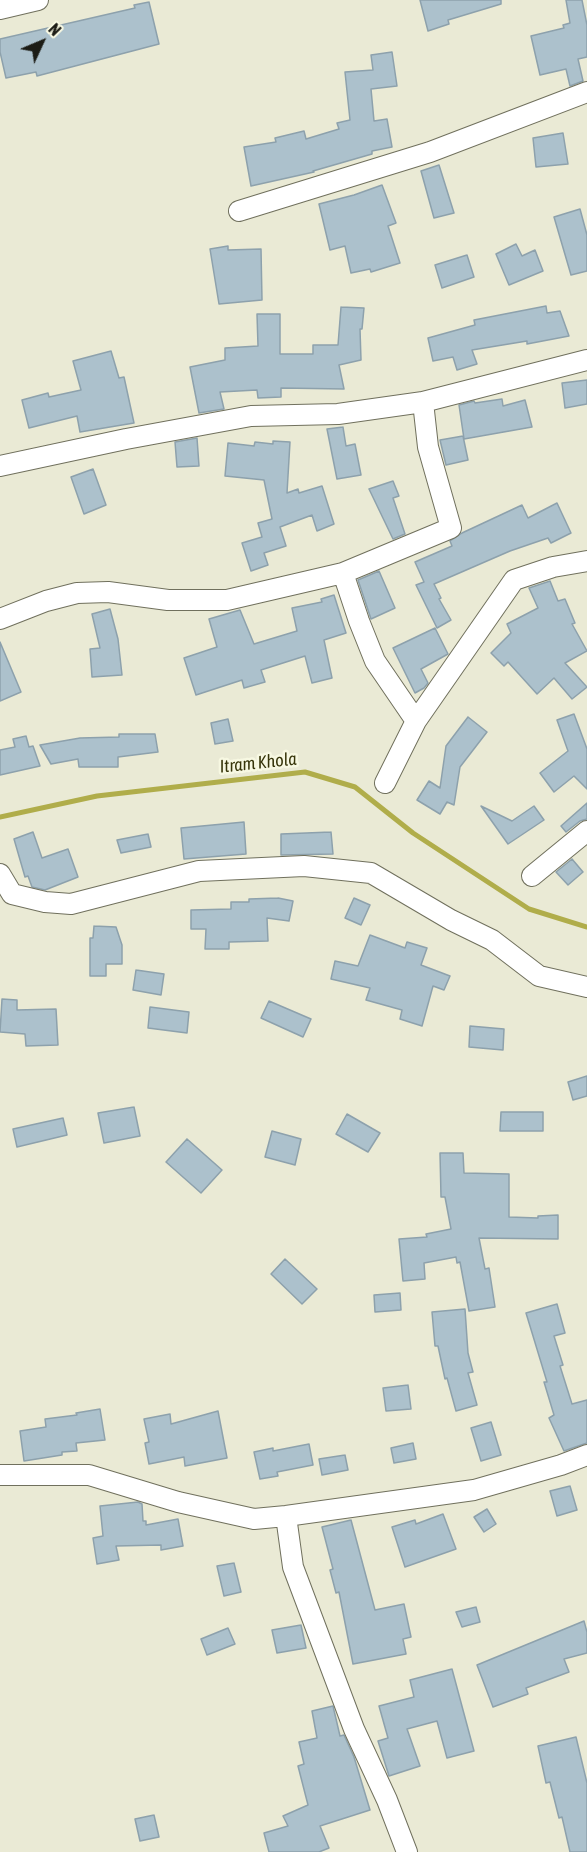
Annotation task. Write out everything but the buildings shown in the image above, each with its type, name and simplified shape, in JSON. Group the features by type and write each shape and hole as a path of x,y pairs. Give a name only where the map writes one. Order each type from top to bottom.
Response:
{"street":[{"path":"0,9 38,0"},
{"path":"239,212 430,152 587,92"},
{"path":"0,466 126,439 251,416 338,414 423,402 587,360"},
{"path":"0,619 46,601 77,593 108,592 168,600 227,600 343,573 452,528 428,447 423,402"},
{"path":"385,783 416,722 514,580 553,567 587,561"},
{"path":"343,573 358,621 375,662 416,722"},
{"path":"532,876 587,831"},
{"path":"0,874 12,894 45,902 70,904 199,871 304,866 370,873 451,920 492,940 539,976 587,987"},
{"path":"0,1475 89,1475 178,1502 254,1519 474,1490 561,1465 587,1455"},
{"path":"286,1516 293,1567 354,1729 387,1800 407,1852"}],"waterway":[{"name":"Itram Khola","path":"0,817 97,796 305,772 355,787 413,833 529,909 587,927"}]}
